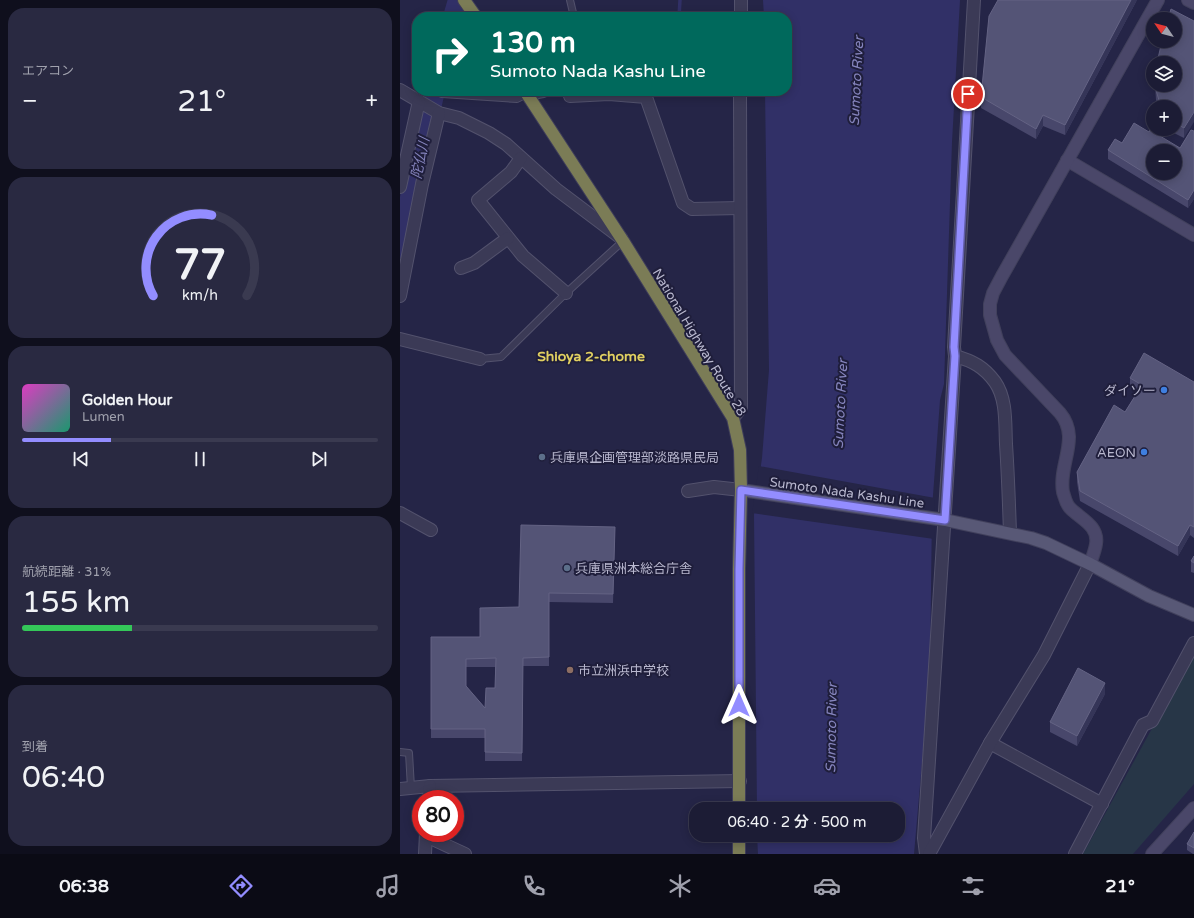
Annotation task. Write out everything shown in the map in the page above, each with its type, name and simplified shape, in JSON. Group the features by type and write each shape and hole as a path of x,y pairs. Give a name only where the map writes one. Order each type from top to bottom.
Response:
{"highway":[{"name":"National Highway Route 28","path":"529,96 622,240 733,418 747,491 739,569 739,802"},
{"path":"739,842 739,854"}],"main road":[{"name":"Sumoto Nada Kashu Line","path":"747,491 945,520 1031,538 1090,564 1149,596 1194,615"}],"street":[{"path":"740,0 741,12"},
{"path":"927,854 924,838 955,356 954,347 974,0"},
{"path":"927,854 990,743 1044,655 1090,564 1096,543 1096,535 1089,524 1070,508 1063,491 1070,434 1065,419 1005,355 997,340 990,316 990,304 993,293 1158,0"},
{"path":"1188,0 1194,3"},
{"path":"400,90 439,113 459,118 489,133 506,144 556,189 622,240"},
{"path":"634,96 646,97 683,203 692,209 740,208"},
{"path":"733,418 741,408 740,96"},
{"path":"400,186 419,101"},
{"path":"400,296 422,184 439,113"},
{"path":"521,158 512,172 478,200 523,256 566,293"},
{"path":"1067,160 1194,234"},
{"path":"462,268 474,263 508,238"},
{"path":"400,339 480,359"},
{"path":"955,356 981,366 995,383 1001,395 1004,408 1010,533"},
{"path":"688,491 714,487 747,491"},
{"path":"400,513 431,530"},
{"path":"1075,854 1143,725 1152,721 1194,643"},
{"path":"990,743 1102,804"},
{"path":"406,788 430,786 740,781"},
{"path":"430,786 430,790"},
{"path":"1152,854 1194,808"},
{"path":"424,854 425,842"},
{"path":"442,842 465,854"}],"lane":[{"path":"570,0 573,12"},
{"path":"472,96 517,99 521,96"},
{"path":"480,359 501,357 622,240"},
{"path":"400,752 409,753 406,788"}],"shaded area":[{"path":"1194,652 1194,784 1133,854 1083,854"}],"water":[{"name":"Sumoto River","path":"763,0 960,0 952,142 944,384 940,400 932,509 930,671 914,854 758,854 757,842 905,842 905,802 757,802 754,515 762,458 769,370 765,96 792,96 792,12 764,12"}],"pier":[{"path":"759,466 935,498 934,539 752,513"}],"building":[{"path":"998,0 1131,0 1065,125 1043,115 1036,129 981,97 989,16"},
{"path":"1182,15 1194,21 1194,112 1184,128 1182,127 1182,100 1159,100 1157,92 1182,92 1182,56 1159,56 1160,48 1182,48"},
{"path":"1134,123 1146,130 1146,136 1160,136 1173,144 1146,144 1146,174 1108,150 1115,139 1122,143"},
{"path":"1191,130 1194,131 1194,190 1188,200 1156,180 1182,180 1182,145"},
{"name":"AEON","path":"1144,353 1194,382 1194,527 1190,525 1178,546 1080,491 1077,472 1114,405 1125,412 1142,385 1130,378"},
{"path":"521,525 615,527 613,594 549,593 549,657 523,658 522,753 485,752 485,729 431,729 431,637 480,637 480,608 519,607","holes":["496,658 495,688 486,688 485,708 466,686 466,659"]},
{"path":"1194,556 1194,563 1191,561"},
{"path":"1078,668 1105,683 1077,736 1050,722"},
{"path":"1194,832 1194,848 1187,844"}],"waterway":[{"name":"陀仏川","path":"454,12 458,0"},
{"path":"679,12 680,0"},
{"name":"陀仏川","path":"400,248 411,193 434,96"}],"place":[{"name":"ダイソー","path":"1164,390"},
{"name":"AEON","path":"1144,452"},
{"name":"兵庫県企画管理部淡路県民局","path":"542,457"},
{"name":"兵庫県洲本総合庁舎","path":"567,568"},
{"name":"市立洲浜中学校","path":"570,670"}],"district":[{"name":"Shioya 2-chome","path":"591,356"}],"route":[{"path":"739,705 739,569 741,490 945,520 968,94"}]}
